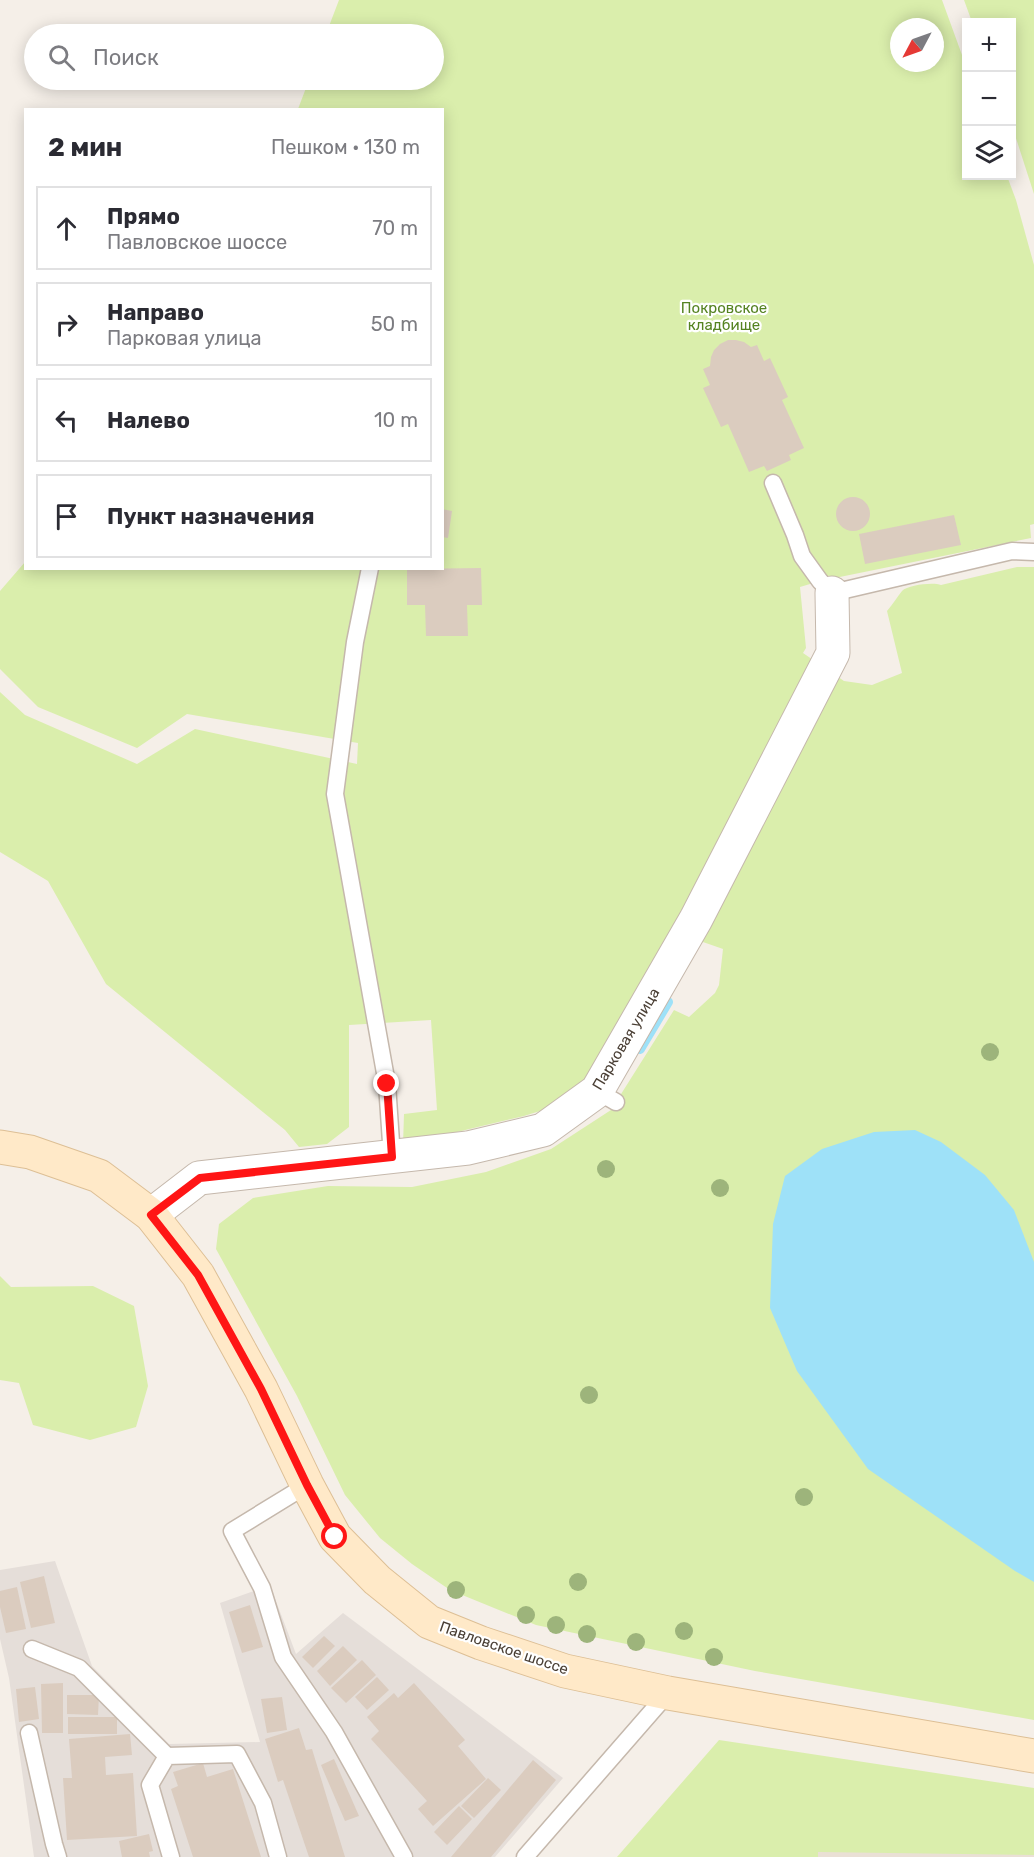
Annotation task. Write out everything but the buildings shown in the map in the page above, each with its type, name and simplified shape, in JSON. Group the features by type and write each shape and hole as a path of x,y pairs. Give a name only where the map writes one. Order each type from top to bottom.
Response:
{"main road":[{"name":"Павловское шоссе","path":"0,1147 30,1152 99,1176 151,1215 198,1275 261,1389 335,1537 377,1580 429,1622 481,1643 565,1671 668,1693 1034,1756"}],"street":[{"name":"Парковая улица","path":"151,1215 200,1178 468,1148 543,1130 606,1096 833,653 832,593"}],"lane":[{"path":"773,483 802,556 832,593 1012,551 1034,552"},
{"path":"370,570 355,642 335,794 387,1084 392,1157"},
{"path":"307,1485 232,1531 262,1588 283,1657 333,1732 404,1857"},
{"path":"32,1649 79,1668 167,1756 237,1754 263,1803 278,1857"},
{"path":"525,1857 668,1693"},
{"path":"29,1733 58,1857"},
{"path":"167,1756 150,1785 171,1857"}],"shaded area":[{"path":"55,1561 92,1666 169,1744 260,1742 220,1603 262,1588 271,1588 296,1654 343,1613 563,1778 495,1857 34,1857 9,1678 0,1639 0,1570"},
{"path":"752,1845 1034,1851 1034,1857 752,1857"}],"green space":[{"name":"Покровское кладбище","path":"339,0 942,0 962,55 962,180 1008,180 1016,200 1034,265 1034,524 1030,525 1031,538 800,587 806,648 803,653 844,681 872,685 902,673 887,611 902,591 915,586 941,585 1017,567 1034,567 1034,1720 755,1671 536,1625 450,1590 380,1538 345,1495 297,1396 216,1249 219,1224 253,1198 328,1186 412,1187 486,1172 551,1149 611,1110 674,1010 689,1017 715,993 719,985 723,949 703,942 683,959 575,1100 524,1116 403,1145 404,1114 437,1110 431,1020 349,1025 349,1127 327,1144 299,1147 285,1130 106,984 48,881 0,852 0,692 25,715 137,764 195,729 357,764 358,743 187,714 137,748 38,707 0,669 0,591 24,563 24,570 444,570 444,108 298,108 305,90 444,90 444,24 330,24"},
{"path":"964,0 1034,0 1034,194 1016,138 1016,18 971,18"},
{"path":"0,1276 11,1287 93,1286 134,1306 148,1386 136,1427 90,1440 33,1425 19,1383 0,1380"},
{"path":"719,1740 1034,1788 1034,1855 818,1852 818,1857 617,1857"}],"water":[{"path":"915,1130 941,1142 985,1175 1014,1210 1034,1262 1034,1582 868,1469 797,1371 770,1308 773,1224 785,1176 822,1149 874,1132"}],"waterway":[{"path":"640,1049 668,1002"}],"route":[{"path":"335,1537 261,1389 198,1275 151,1215 200,1178 392,1157 387,1084"}]}
